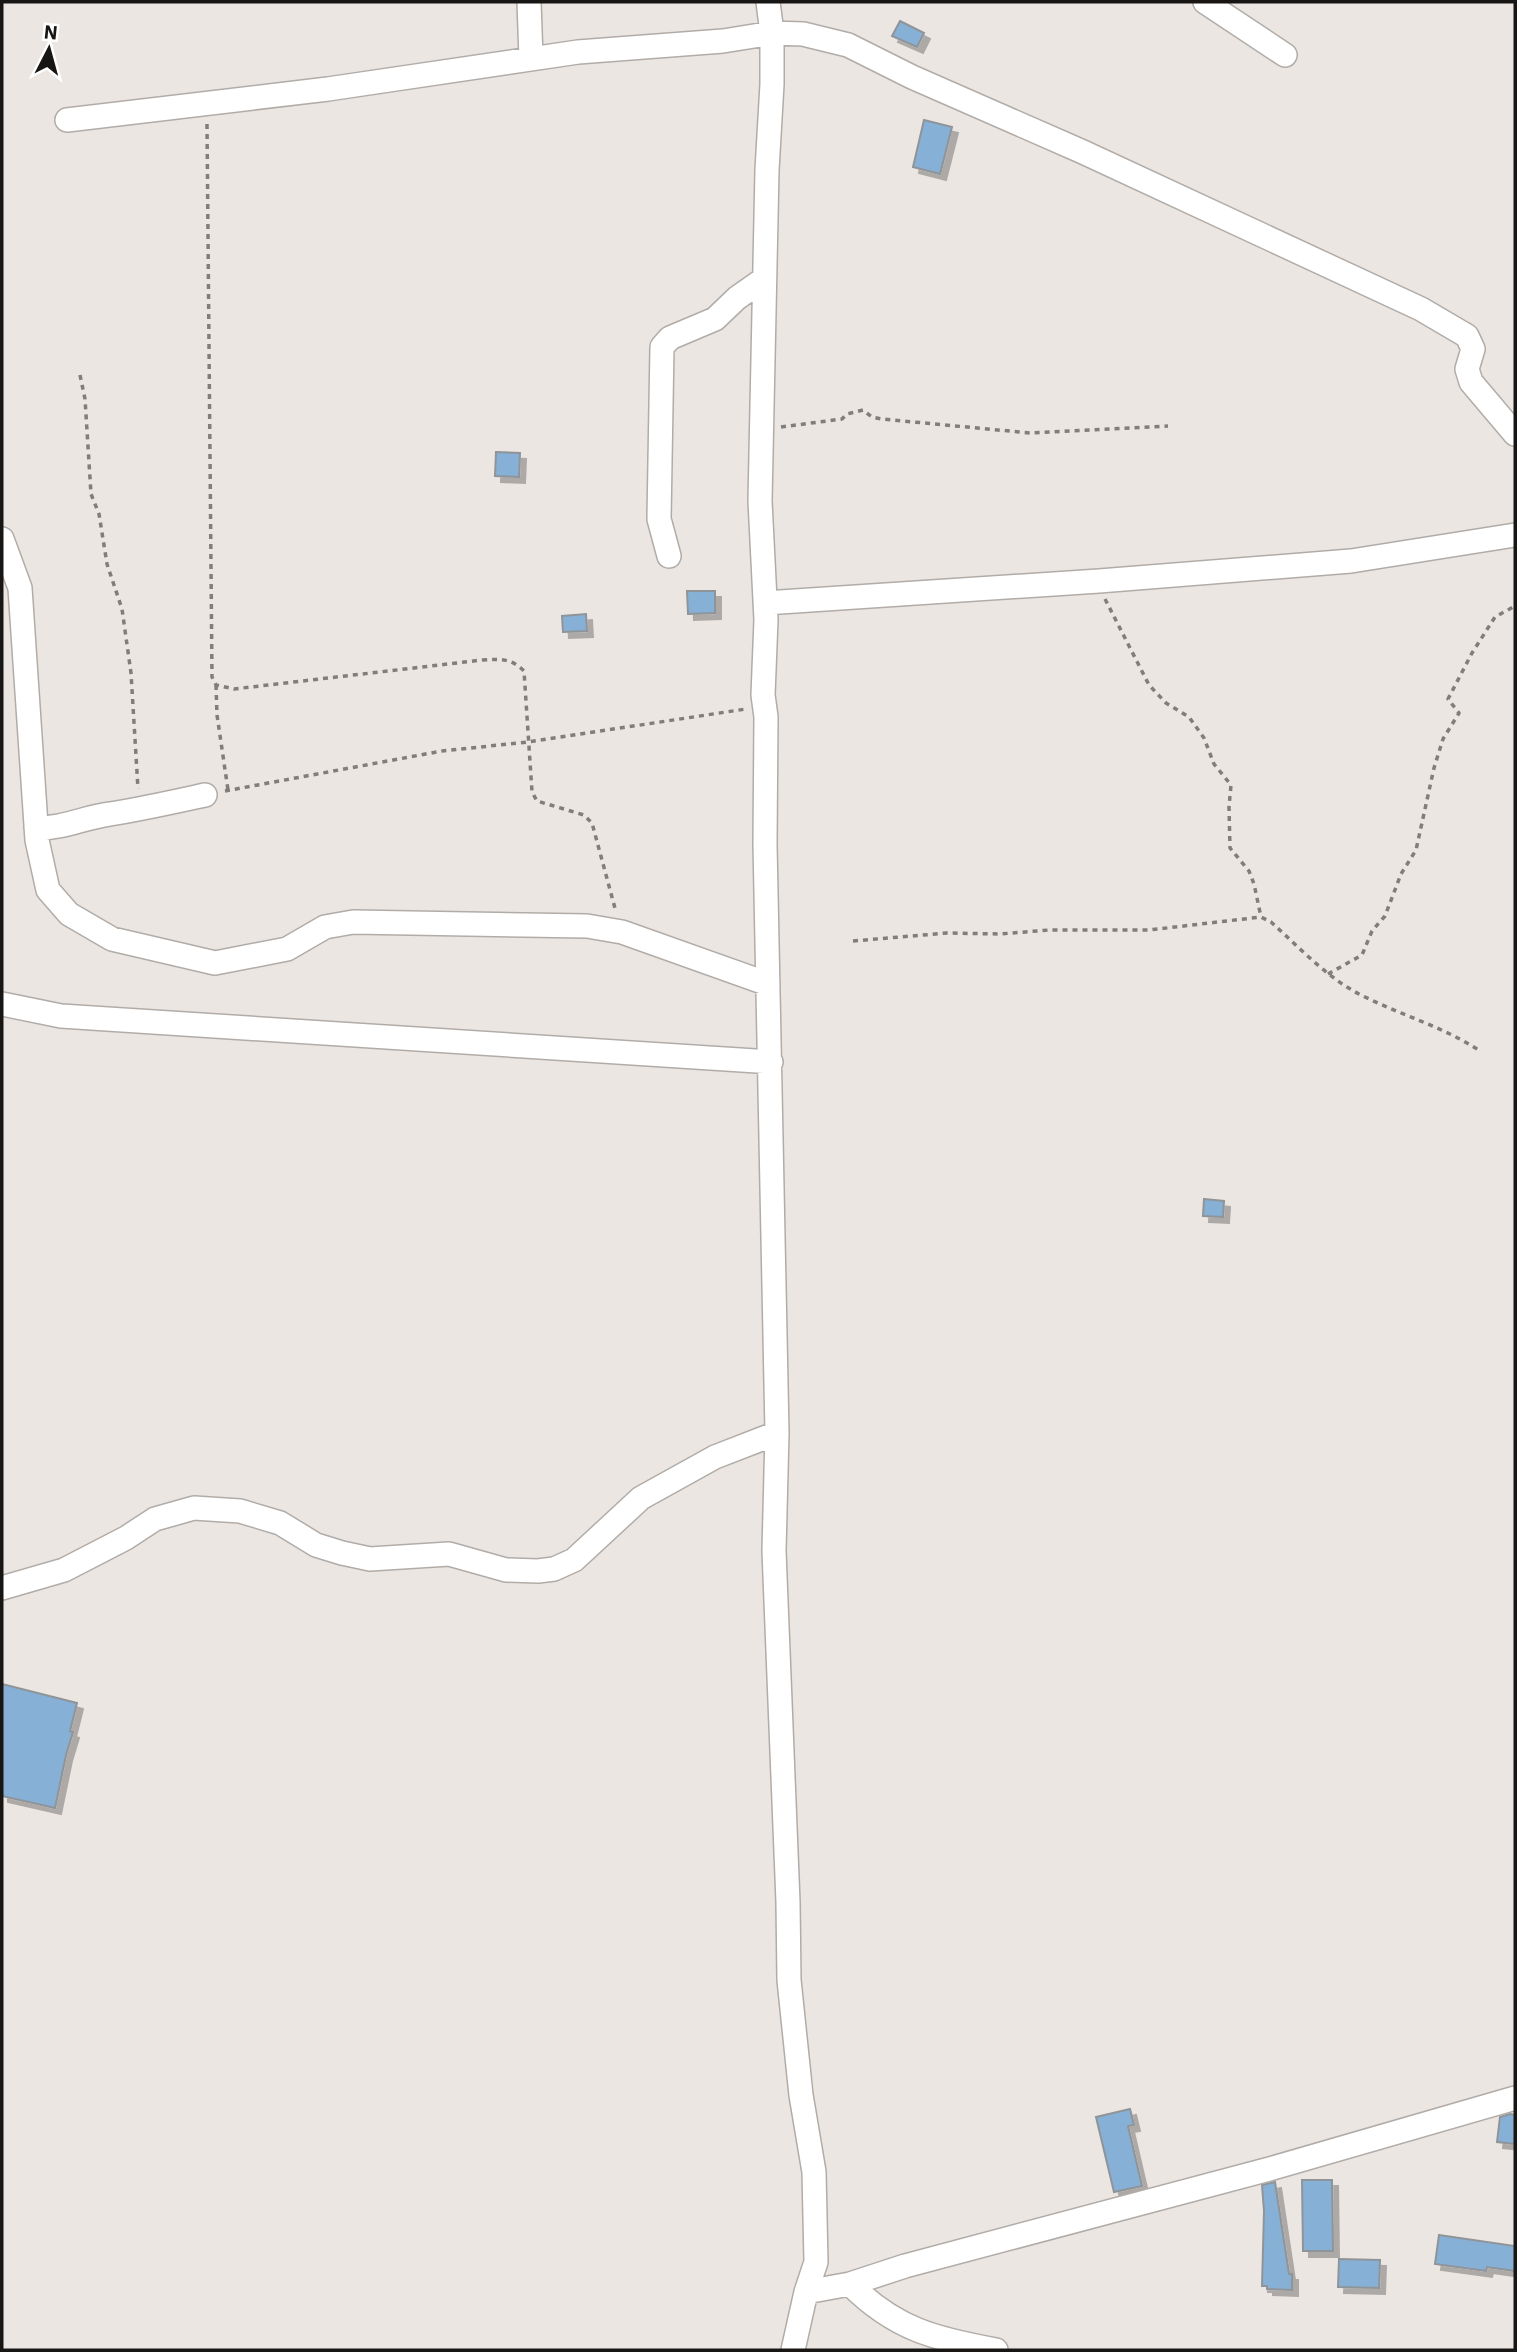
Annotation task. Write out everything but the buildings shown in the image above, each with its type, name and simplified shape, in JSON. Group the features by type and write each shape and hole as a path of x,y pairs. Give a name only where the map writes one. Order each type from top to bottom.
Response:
{"street":[{"path":"530,2 531,58"},
{"path":"768,2 772,33 771,131 767,170 760,501 765,603 768,984 777,1433 774,1551 789,1980 801,2095 814,2172 816,2262 793,2350"},
{"path":"1205,2 1285,55"},
{"path":"67,120 328,89 578,51 723,41 772,33 803,34 848,45 912,77 1083,152 1421,309 1467,336 1473,349 1467,369 1471,382 1515,434"},
{"path":"668,556 659,519 662,347 670,338 715,319 737,298 764,279"},
{"path":"765,603 1351,561 1515,535"},
{"path":"2,539 20,588 36,828 48,890 69,914 112,939 215,963 286,949 325,926 353,922 587,926 622,932 768,984"},
{"path":"36,828 72,824 82,819 217,793"},
{"path":"2,1004 75,1017 771,1062"},
{"path":"2,1588 64,1570 126,1538 155,1519 194,1508 240,1511 280,1523 316,1545 370,1559 449,1554 506,1570 554,1569 573,1560 641,1498 715,1457 777,1433"},
{"path":"806,2292 849,2284 905,2266 1286,2164 1515,2098"},
{"path":"849,2284 870,2305 902,2325 947,2341 996,2350"}],"path":[{"path":"206,104 212,677 216,685 217,793 442,751 528,743 765,706"},
{"path":"80,375 85,399 91,494 99,514 107,564 122,609 131,673 140,808"},
{"path":"761,429 842,419 848,414 863,411 882,419 1030,432 1168,426"},
{"path":"1099,581 1110,609 1149,685 1166,703 1189,717 1204,738 1214,764 1231,785 1230,848 1249,872 1261,917"},
{"path":"1328,974 1362,955 1373,931 1385,916 1401,874 1416,850 1434,768 1443,740 1459,713 1448,699 1495,617 1515,606"},
{"path":"216,685 234,689 506,659 516,663 524,671 531,792 537,801 584,815 592,823 622,932"},
{"path":"853,941 947,933 1149,930 1261,917 1271,922 1328,974 1362,996 1449,1032 1480,1051"}]}
